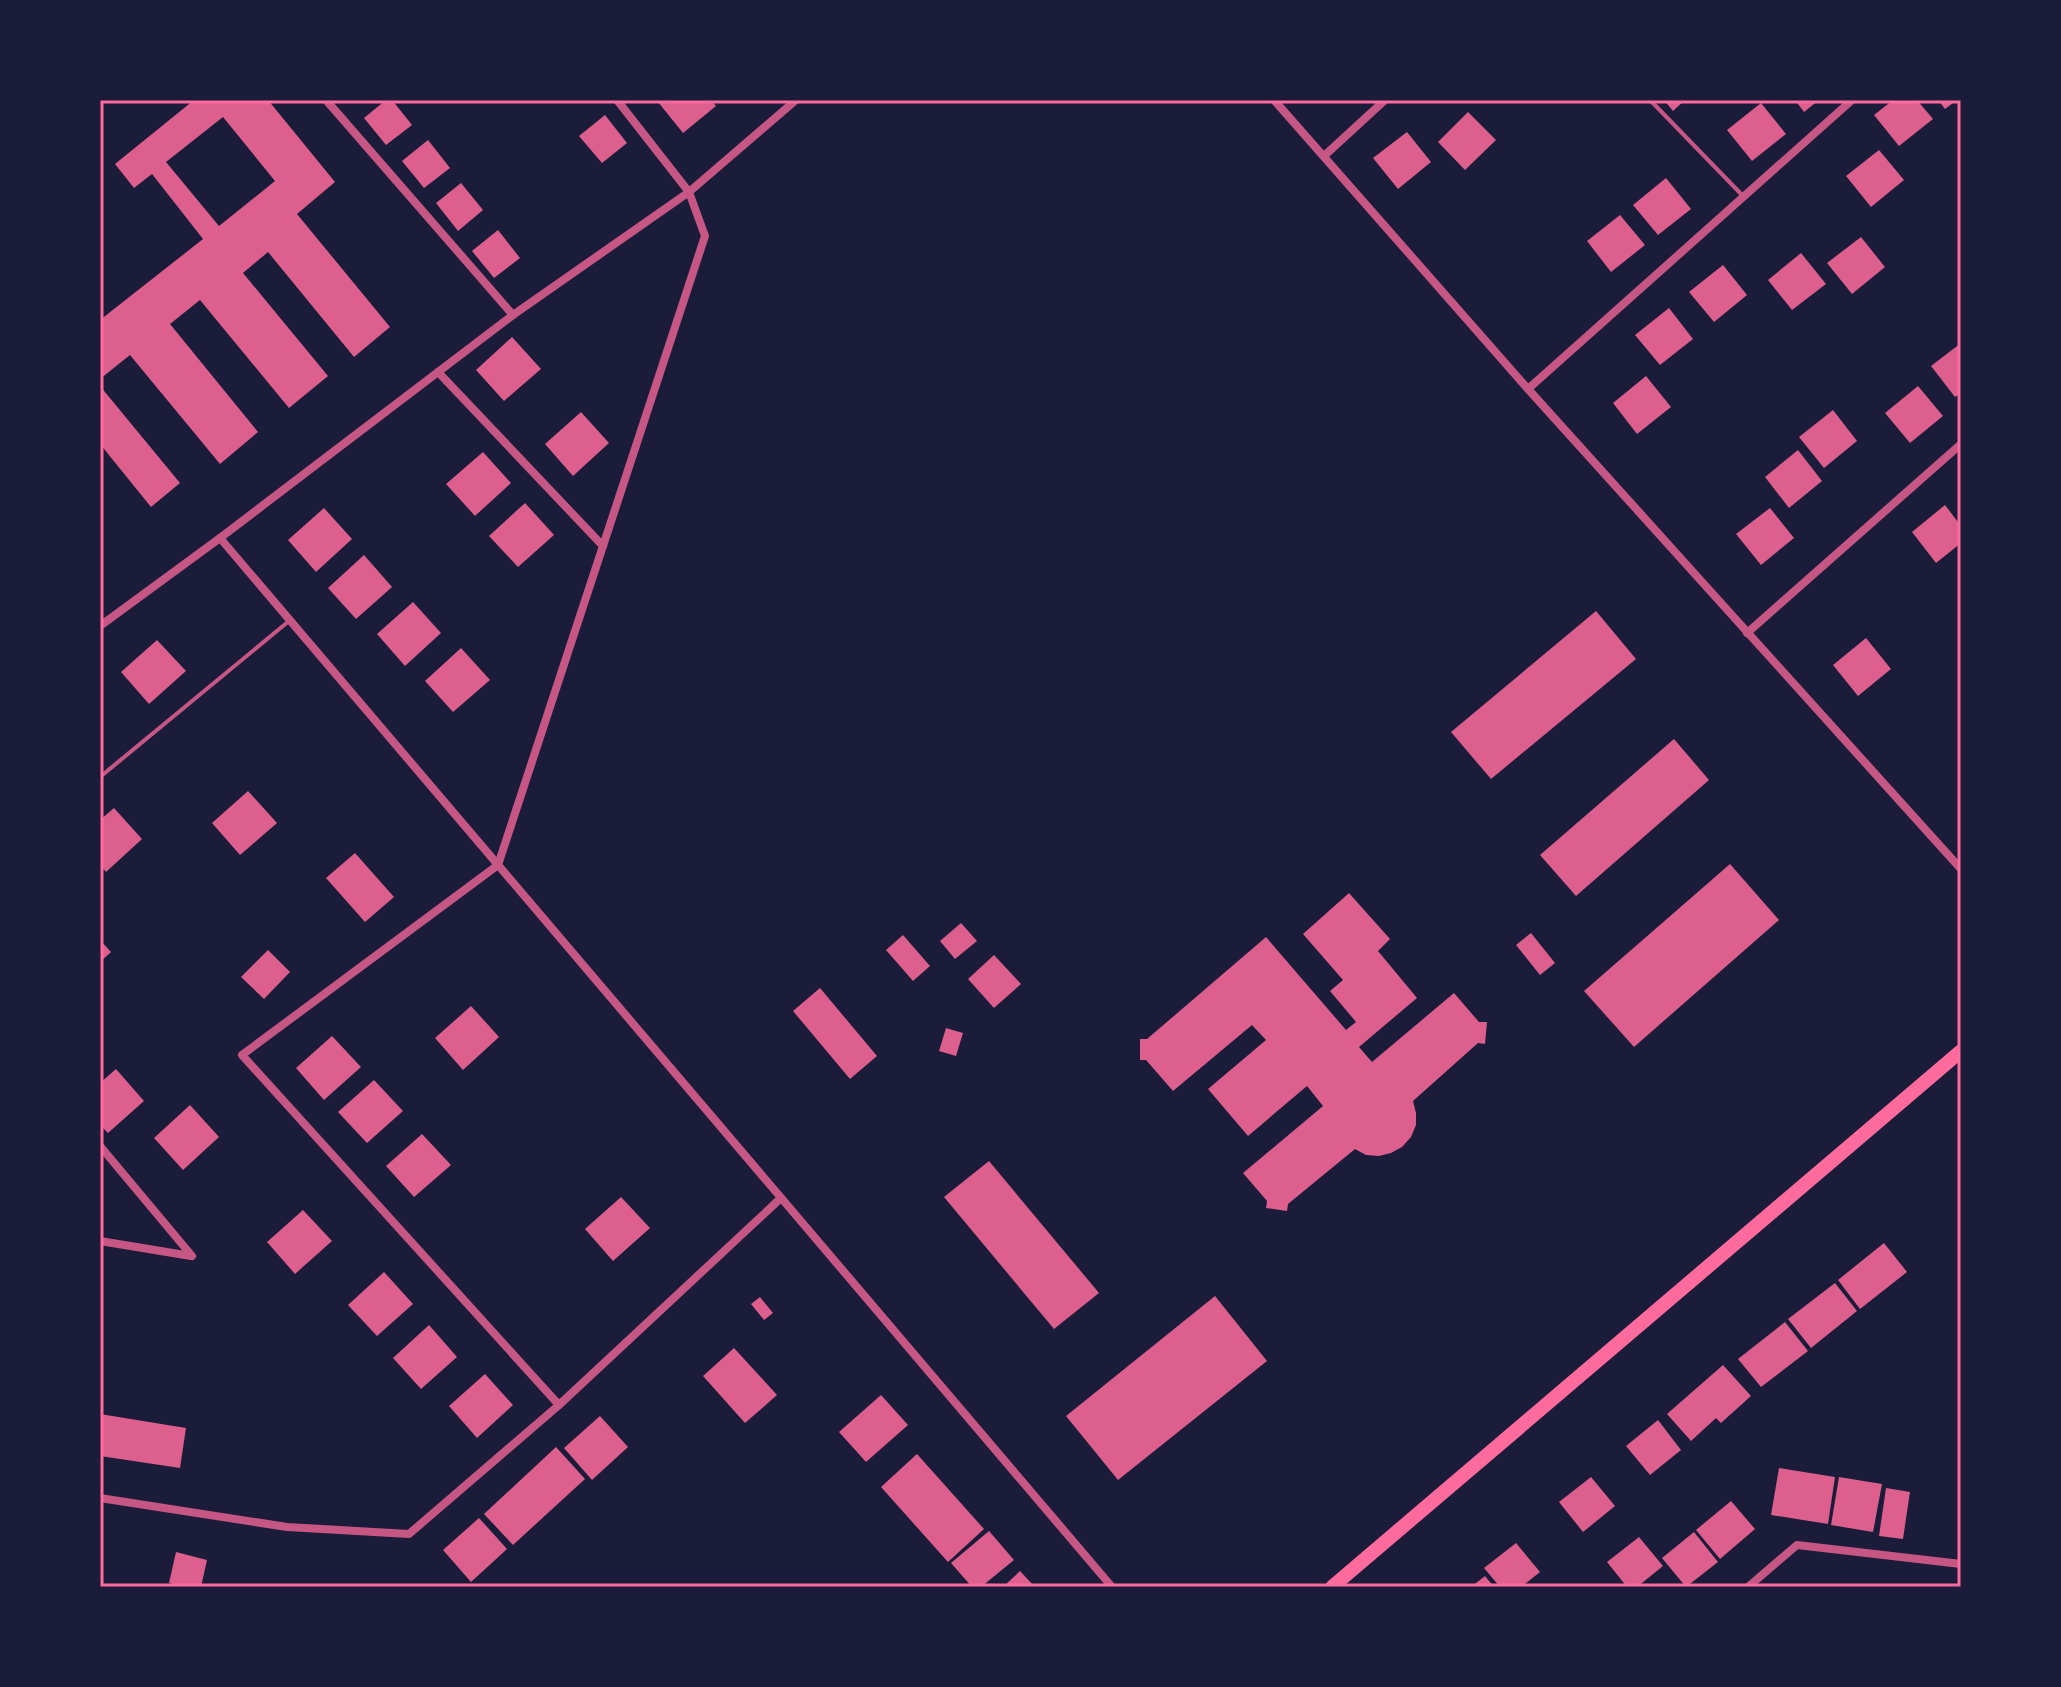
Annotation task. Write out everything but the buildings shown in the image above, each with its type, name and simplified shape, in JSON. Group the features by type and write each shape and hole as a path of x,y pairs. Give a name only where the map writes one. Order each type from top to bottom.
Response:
{"main road":[{"path":"1332,1587 1961,1051"}],"street":[{"path":"326,100 513,315"},
{"path":"559,1405 242,1055 498,865 705,236 689,192 617,100"},
{"path":"100,626 513,315 689,192 796,100"},
{"path":"1274,100 1528,389 1961,869"},
{"path":"1324,156 1385,100"},
{"path":"1528,389 1852,100"},
{"path":"438,372 603,546"},
{"path":"1747,633 1961,444"},
{"path":"220,538 1112,1587"},
{"path":"100,1146 192,1256 100,1241"},
{"path":"100,1498 287,1527 409,1534 559,1405 781,1198"},
{"path":"1748,1587 1797,1545 1961,1564"}],"lane":[{"path":"1650,100 1744,197"},
{"path":"100,777 289,621"}]}
